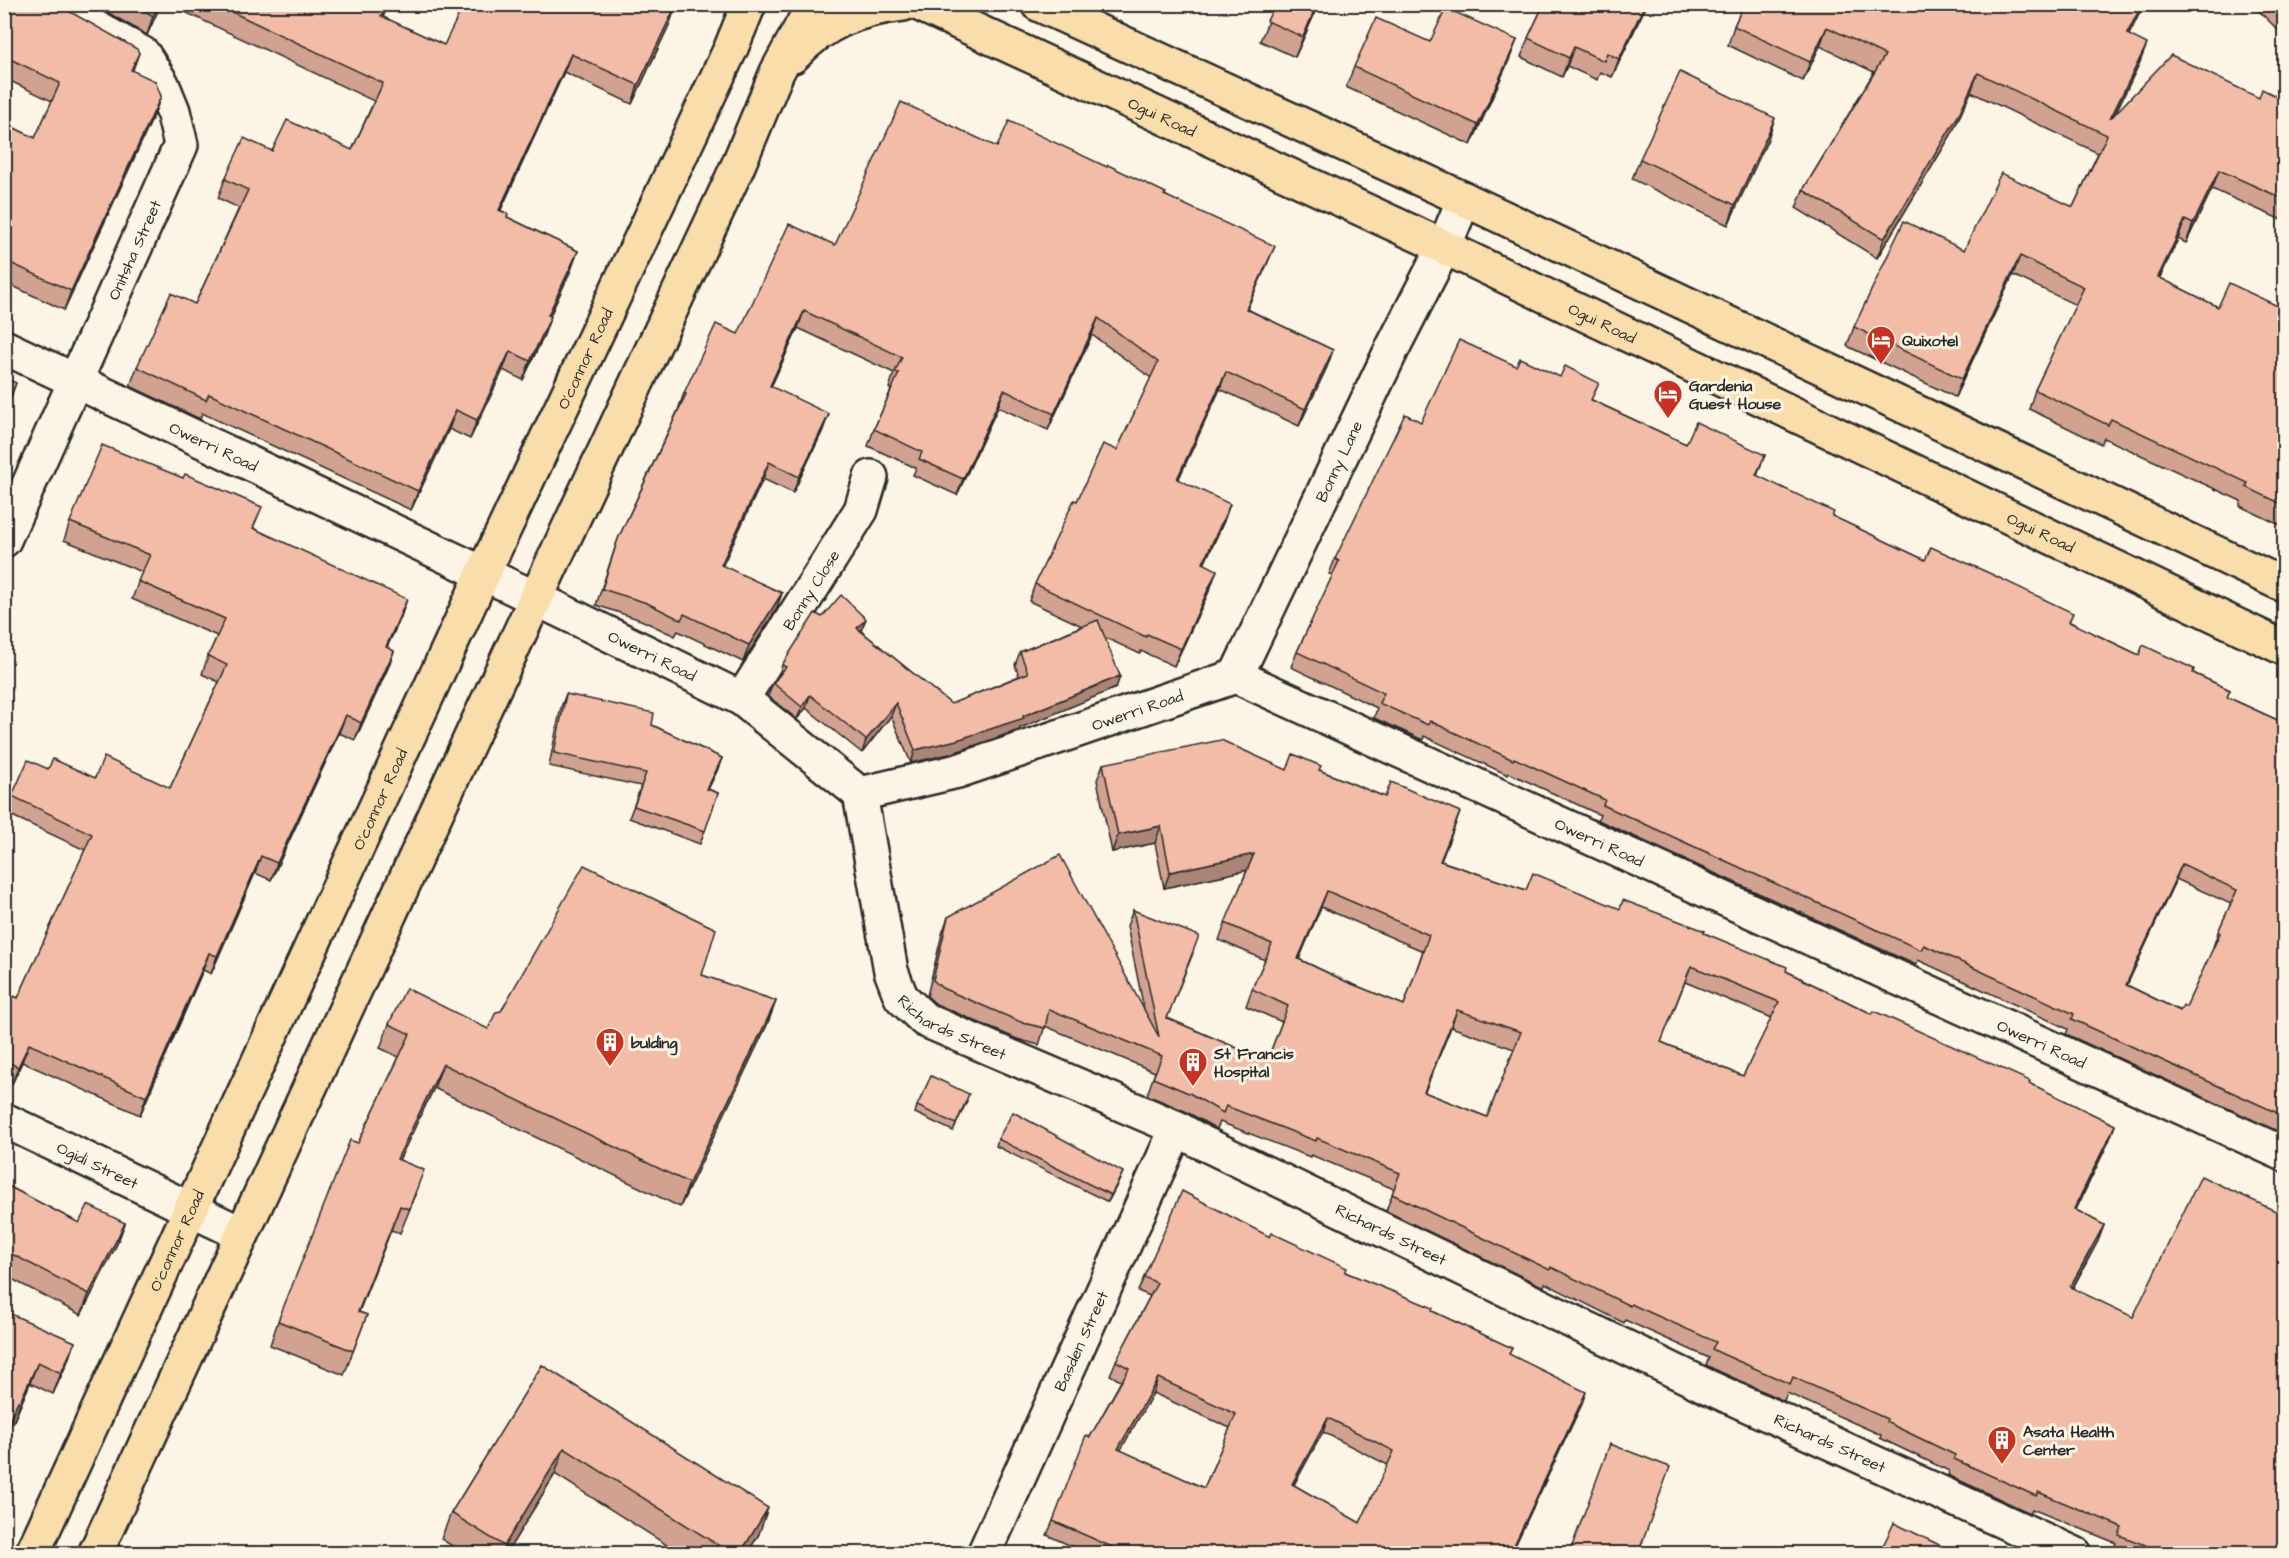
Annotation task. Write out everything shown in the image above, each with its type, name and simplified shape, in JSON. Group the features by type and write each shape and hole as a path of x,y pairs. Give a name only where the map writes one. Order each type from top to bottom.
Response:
{"main road":[{"path":"728,4 731,48"},
{"name":"O'connor Road","path":"32,1554 483,574 731,48 749,4"},
{"path":"95,1554 472,733 537,599 737,168 777,72 814,4"},
{"path":"777,72 801,46 838,20 879,7 903,4"},
{"name":"Ogui Road","path":"919,4 1444,247 2284,648"},
{"path":"1038,4 1464,199 2284,585"}],"street":[{"name":"Onitsha Street","path":"4,540 181,145 173,111 162,84 143,54 53,4"},
{"name":"Bonny Lane","path":"1236,676 1391,351 1444,247 1464,199"},
{"name":"Owerri Road","path":"4,347 537,599 742,699 860,794 958,771 1236,676 2284,1155"},
{"name":"Bonny Close","path":"742,699 861,510 871,477"},
{"name":"Richards Street","path":"860,794 891,971 902,997 925,1020 1177,1128 1221,1152 1706,1386 2075,1554"},
{"name":"Ogidi Street","path":"4,1120 242,1234"},
{"name":"Basden Street","path":"984,1554 1177,1128"}],"building":[{"path":"4,4 56,4 137,49 139,53 131,70 155,81 161,96 71,291 4,260 4,123 35,138 60,83 4,56"},
{"path":"133,4 159,4 153,16"},
{"path":"215,4 387,4 381,16 444,45 464,4 676,5 638,85 571,54 499,210 508,214 507,217 578,251 548,315 551,316 530,361 510,351 477,420 456,410 418,491 209,394 206,400 137,367 171,293 195,304 248,190 225,179 244,138 272,151 287,120 352,150 383,83"},
{"path":"1275,4 1317,4 1303,37 1267,21"},
{"path":"1544,4 1645,4 1619,59 1607,53 1604,61 1574,47 1569,58 1528,38"},
{"path":"1744,4 2142,4 2127,34 2147,44 2110,119 2171,55 2259,98 2262,89 2284,100 2284,199 2219,170 2193,224 2185,220 2158,277 2218,307 2229,283 2284,309 2284,505 2246,487 2248,483 2111,419 2108,425 2035,390 2084,287 2020,256 1962,379 1854,327 1904,221 1964,250 2001,173 2073,207 2107,135 1978,73 1958,116 1884,239 1803,190 1885,55 1827,27 1810,62 1734,26"},
{"path":"1446,8 1517,40 1478,125 1354,67 1376,18 1430,42"},
{"path":"1680,72 1775,118 1735,205 1640,159"},
{"path":"901,102 997,147 1009,121 1107,167 1108,165 1166,193 1164,195 1275,246 1246,309 1333,350 1305,409 1226,372 1177,479 1230,504 1203,563 1217,570 1181,649 1147,634 1146,637 1035,584 1103,444 1117,450 1158,362 1098,318 1054,414 1004,390 963,479 919,459 922,452 874,429 899,373 895,372 902,357 804,311 770,386 829,414 799,477 769,462 721,565 782,593 749,645 684,614 681,620 647,603 602,589 618,539 716,324 738,334 789,224 835,245"},
{"path":"1459,340 1516,366 1520,358 1560,377 1565,366 1599,383 1591,400 1686,444 1696,422 1765,455 1756,475 1834,512 1832,516 1925,560 1931,547 1989,573 2073,613 2069,622 2139,655 2143,645 2194,669 2193,673 2230,690 2227,697 2284,723 2284,1116 2072,1019 2074,1014 1924,945 1921,950 1603,805 1605,800 1514,758 1513,760 1430,721 1428,725 1379,703 1384,693 1297,652 1339,561 1335,559 1405,414 1421,422","holes":["2182,864 2237,890 2186,1007 2183,1005 2180,1011 2126,985"]},
{"path":"4,378 16,383 4,409"},
{"path":"102,445 183,478 185,474 262,507 253,528 407,599 386,647 394,651 361,723 346,715 277,863 261,856 217,956 209,953 146,1097 29,1044 18,1067 4,1060 4,992 18,998 92,834 12,796 28,760 48,769 53,759 95,778 104,757 170,788 227,665 208,656 225,619 138,581 150,555 70,522"},
{"path":"841,595 866,619 857,628 951,704 1028,673 1020,652 1098,620 1120,676 1023,716 1024,718 957,740 915,750 896,703 866,740 810,695 802,707 773,683 786,667 782,665 815,613 822,617"},
{"path":"566,694 654,713 652,725 722,758 707,789 718,793 705,831 634,806 646,773 554,753"},
{"path":"1221,740 1287,770 1293,754 1321,766 1319,770 1385,797 1391,782 1460,812 1440,861 1526,890 1533,873 1620,909 1623,900 1705,931 1704,933 1787,967 1786,971 1872,1014 1874,1011 2030,1081 2029,1083 2115,1125 2074,1209 2104,1225 2070,1287 2133,1317 2201,1176 2284,1215 2284,1554 2168,1554 2119,1535 2122,1527 2038,1492 2036,1496 1954,1459 1955,1455 1886,1422 1887,1419 1793,1377 1790,1384 1720,1353 1712,1349 1716,1342 1631,1304 1630,1306 1551,1267 1550,1270 1392,1194 1400,1173 1317,1138 1316,1141 1226,1106 1223,1113 1191,1094 1153,1078 1162,1056 1049,1009 1045,1028 1023,1023 942,988 933,980 948,917 1060,855 1159,1037 1133,910 1199,936 1167,1018 1267,1061 1288,1006 1252,989 1272,944 1225,923 1254,854 1170,872 1161,826 1118,835 1103,764","holes":["1327,891 1429,935 1404,1005 1298,959","1691,966 1779,1002 1743,1076 1661,1042","1457,1010 1521,1032 1487,1117 1424,1092"]},
{"name":"bulding","path":"584,865 716,929 702,975 776,1001 689,1183 443,1064 397,1159 424,1170 409,1209 400,1206 358,1312 367,1315 353,1351 278,1321 350,1140 358,1143 410,1034 389,1024 406,988 488,1029 496,1012 501,1011"},
{"path":"931,1076 969,1094 956,1124 917,1106"},
{"path":"1013,1112 1123,1172 1111,1195 998,1139"},
{"path":"4,1184 79,1223 88,1205 125,1223 89,1294 4,1250"},
{"path":"1182,1191 1270,1237 1272,1233 1347,1268 1345,1272 1433,1308 1432,1311 1512,1348 1509,1354 1586,1392 1510,1554 1128,1554 1053,1521 1086,1435 1090,1437 1129,1368 1116,1361 1157,1283 1144,1277","holes":["1158,1378 1236,1414 1204,1488 1118,1449","1328,1418 1394,1451 1360,1523 1292,1484"]},
{"path":"4,1311 75,1342 61,1373 38,1362 4,1431"},
{"path":"542,1365 768,1508 740,1554 732,1554 564,1448 504,1546 451,1513"},
{"path":"1610,1444 1670,1467 1638,1554 1569,1554"},
{"path":"1894,1523 1958,1554 1879,1554"}],"place":[{"name":"Quixotel","path":"1881,366"},
{"name":"Gardenia Guest House","path":"1668,420"},
{"name":"bulding","path":"610,1068"},
{"name":"St Francis Hospital","path":"1193,1088"},
{"name":"Asata Health Center","path":"2002,1466"}]}
